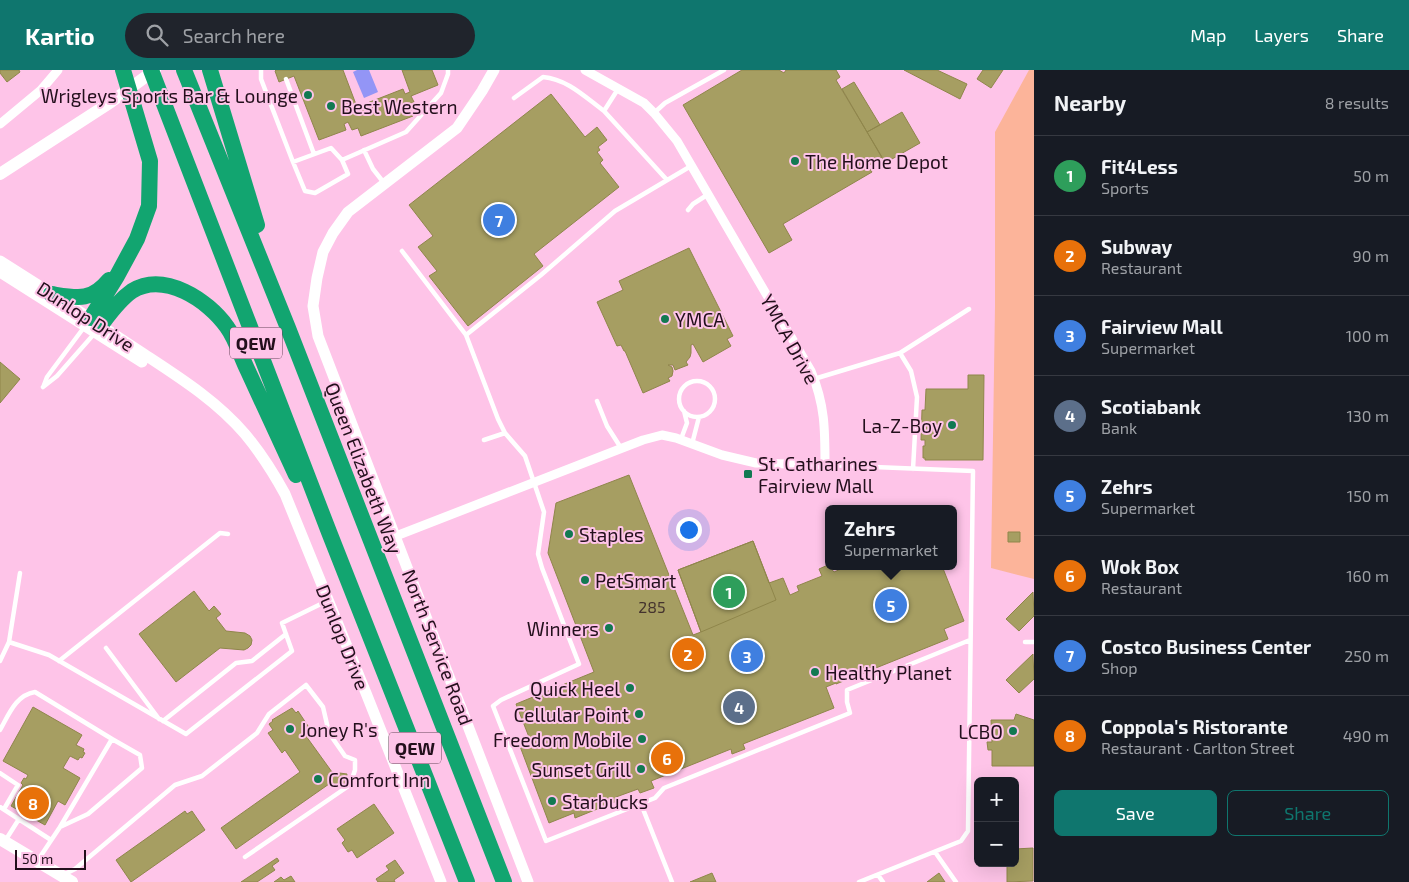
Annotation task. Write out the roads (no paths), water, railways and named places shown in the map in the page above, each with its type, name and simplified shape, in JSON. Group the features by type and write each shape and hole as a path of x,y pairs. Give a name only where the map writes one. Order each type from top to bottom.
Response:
{"highway":[{"path":"93,325 137,239 149,206 150,161 123,70"},
{"name":"QEW","path":"151,70 467,882"},
{"name":"Queen Elizabeth Way","path":"184,70 288,328 504,882"},
{"path":"210,70 288,328"},
{"path":"51,294 76,298 85,298 93,295 105,286 124,263"},
{"path":"93,325 132,291 154,285 183,291 206,304 228,327 362,615"}],"main road":[{"path":"0,174 112,102 155,70"},
{"path":"2,840 67,879"}],"street":[{"path":"0,124 41,90 58,70"},
{"name":"North Service Road","path":"494,70 457,128 348,212 323,252 316,278 314,306 318,336 528,882"},
{"name":"YMCA Drive","path":"585,70 644,103 654,112 669,130 691,166 814,379 824,412 825,465"},
{"name":"Dunlop Drive","path":"0,261 51,294 93,325"},
{"name":"Dunlop Drive","path":"0,272 187,382 244,433 273,472 285,494 441,882"},
{"path":"396,536 621,448 662,435 681,439 742,461 756,464 825,465"}],"lane":[{"path":"262,70 261,79 293,162 305,191 315,193 348,174 342,160 331,148 293,162"},
{"path":"342,160 406,132 441,93 448,70"},
{"path":"654,112 665,103 724,70"},
{"path":"514,98 543,77 558,80 604,111 667,180"},
{"path":"286,79 314,154"},
{"path":"604,111 618,88"},
{"path":"364,150 373,168 385,184"},
{"path":"466,335 541,275 615,211 691,166"},
{"path":"688,210 693,204 707,196"},
{"path":"402,251 466,335 488,394 505,432 525,456 544,512 538,554 578,664 501,700 493,706 546,841 655,798 664,788 850,714 846,690 970,640"},
{"path":"814,379 900,353 968,309"},
{"path":"93,325 57,376 43,387 47,377 93,325"},
{"path":"900,353 911,371 917,397 913,469"},
{"path":"681,439 686,423 680,401 682,390 690,383 700,382 706,384 713,391 714,406 708,413 699,417 689,415 684,411"},
{"path":"597,401 607,426 621,448"},
{"path":"692,444 699,417"},
{"path":"484,440 505,432"},
{"path":"825,465 973,471 968,831 961,842 859,882"},
{"path":"59,661 220,533 228,534"},
{"path":"0,661 9,642 20,573"},
{"path":"9,642 49,655 186,734 292,651 282,623 328,601"},
{"path":"162,721 236,663 252,660 286,634"},
{"path":"1025,642 1034,642"},
{"path":"106,648 162,721"},
{"path":"67,879 75,870 175,785 202,776 257,733 269,714 306,685 323,707 329,733 345,756 355,760 353,777 350,785 245,857"},
{"path":"0,730 19,699 26,694 35,692 140,755 142,768 88,814 60,827"},
{"path":"37,861 60,827 112,739"},
{"path":"0,773 18,785 2,808 51,840"},
{"path":"641,804 672,882"},
{"path":"2,840 19,819"},
{"path":"935,852 956,882"},
{"path":"878,874 883,882"}],"water":[{"path":"369,70 378,92 364,98 353,72"}],"place":[{"name":"Wrigleys Sports Bar & Lounge","path":"308,95"},
{"name":"Best Western","path":"331,106"},
{"name":"The Home Depot","path":"795,161"},
{"name":"Costco Business Center","path":"499,220"},
{"name":"YMCA","path":"665,319"},
{"name":"La-Z-Boy","path":"952,425"},
{"name":"St. Catharines Fairview Mall","path":"748,474"},
{"name":"Staples","path":"569,534"},
{"name":"PetSmart","path":"585,580"},
{"name":"Fit4Less","path":"729,592"},
{"name":"Zehrs","path":"891,605"},
{"name":"Winners","path":"609,628"},
{"name":"Subway","path":"688,654"},
{"name":"Fairview Mall","path":"747,656"},
{"name":"Healthy Planet","path":"815,672"},
{"name":"Quick Heel","path":"630,688"},
{"name":"Scotiabank","path":"739,707"},
{"name":"Cellular Point","path":"639,714"},
{"name":"Joney R's","path":"290,729"},
{"name":"LCBO","path":"1013,731"},
{"name":"Freedom Mobile","path":"642,739"},
{"name":"Wok Box","path":"667,758"},
{"name":"Sunset Grill","path":"641,769"},
{"name":"Comfort Inn","path":"318,779"},
{"name":"Starbucks","path":"552,801"},
{"name":"Coppola's Ristorante","path":"33,803"}]}
